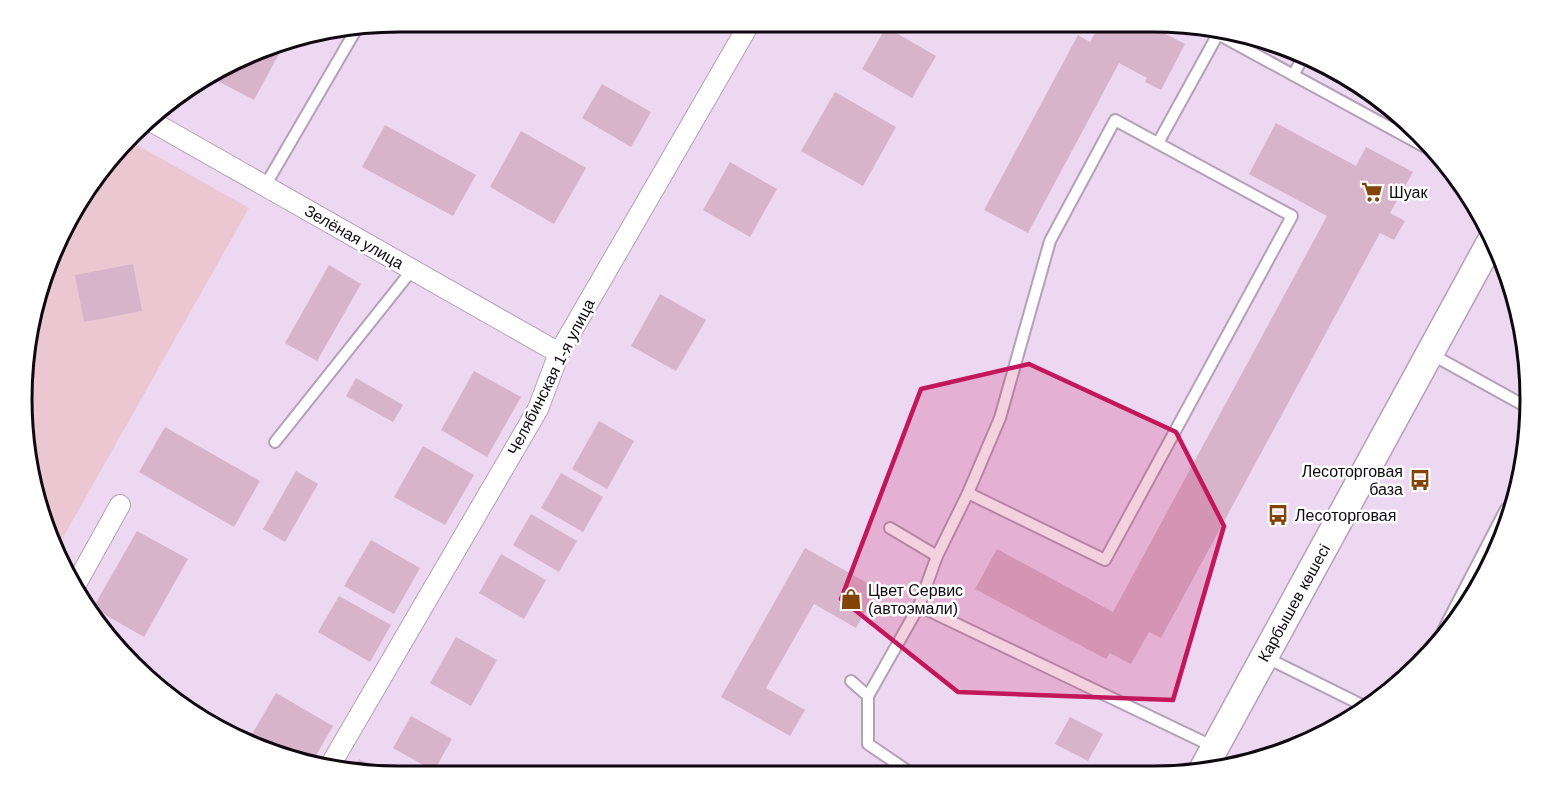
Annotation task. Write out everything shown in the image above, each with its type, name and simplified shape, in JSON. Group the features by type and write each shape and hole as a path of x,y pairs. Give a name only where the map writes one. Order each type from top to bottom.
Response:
{"main road":[{"name":"Карбышев көшесі","path":"1208,761 1487,248"}],"street":[{"name":"Челябинская 1-я улица","path":"334,759 538,409 559,352 745,32"},
{"name":"Зелёная улица","path":"156,124 559,352"},
{"path":"79,579 120,505"}],"lane":[{"path":"265,186 353,35"},
{"path":"1158,143 1216,38"},
{"path":"1232,41 1413,140"},
{"path":"1293,75 1300,62"},
{"path":"900,766 868,744 868,696 919,606 937,556 968,493 1000,418 1050,241 1115,120 1292,216 1105,560 968,493"},
{"path":"275,442 412,270"},
{"path":"1431,354 1520,403"},
{"path":"1457,604 1496,527"},
{"path":"890,528 937,556"},
{"path":"919,606 1215,747"},
{"path":"1264,657 1358,703"},
{"path":"851,681 868,696"}],"highlighted area":[{"path":"1029,364 1176,432 1224,526 1173,700 958,692 841,599 921,389"}],"shaded area":[{"path":"135,144 249,208 60,542 39,470 32,423 32,374 44,304 69,236 107,175"}],"building":[{"path":"883,32 895,32 936,56 912,98 862,69"},
{"path":"1096,32 1162,32 1185,44 1161,90 1145,82 1147,78 1119,63 1028,233 984,210 1078,35 1090,42"},
{"path":"280,51 254,100 216,80 258,59"},
{"path":"602,84 651,112 631,147 582,118"},
{"path":"835,92 896,127 863,186 801,151"},
{"path":"1276,123 1356,166 1366,147 1413,172 1390,213 1405,221 1394,240 1380,233 1161,638 1149,632 1131,664 1110,653 1106,659 975,589 997,549 1113,612 1327,216 1249,174"},
{"path":"385,125 476,175 453,216 362,167"},
{"path":"521,131 586,168 554,224 490,187"},
{"path":"730,162 777,189 750,237 703,210"},
{"path":"133,264 142,311 84,322 75,275"},
{"path":"329,265 361,284 317,361 285,343"},
{"path":"660,294 706,320 676,371 631,346"},
{"path":"474,371 521,397 487,457 441,430"},
{"path":"356,378 403,405 393,422 346,396"},
{"path":"599,421 634,441 607,489 572,469"},
{"path":"165,427 260,481 234,527 139,472"},
{"path":"423,446 474,475 445,525 394,497"},
{"path":"296,471 318,484 285,542 263,529"},
{"path":"561,473 603,497 583,532 541,508"},
{"path":"531,514 577,541 559,572 513,545"},
{"path":"137,531 188,559 144,637 100,612 95,605"},
{"path":"371,540 420,568 394,614 344,586"},
{"path":"805,548 878,589 856,628 814,604 766,688 805,710 790,736 721,697"},
{"path":"501,554 546,580 524,619 479,593"},
{"path":"339,596 391,625 370,662 318,632"},
{"path":"456,637 497,660 471,706 430,683"},
{"path":"276,693 333,726 316,756 251,735"},
{"path":"411,716 452,739 437,766 425,766 393,748"},
{"path":"1070,717 1103,734 1088,761 1055,744"}],"place":[{"name":"Шуак","path":"1372,192"},
{"name":"Лесоторговая база","path":"1420,480"},
{"name":"Лесоторговая","path":"1278,515"},
{"name":"Цвет Сервис (автоэмали)","path":"851,599"}]}
